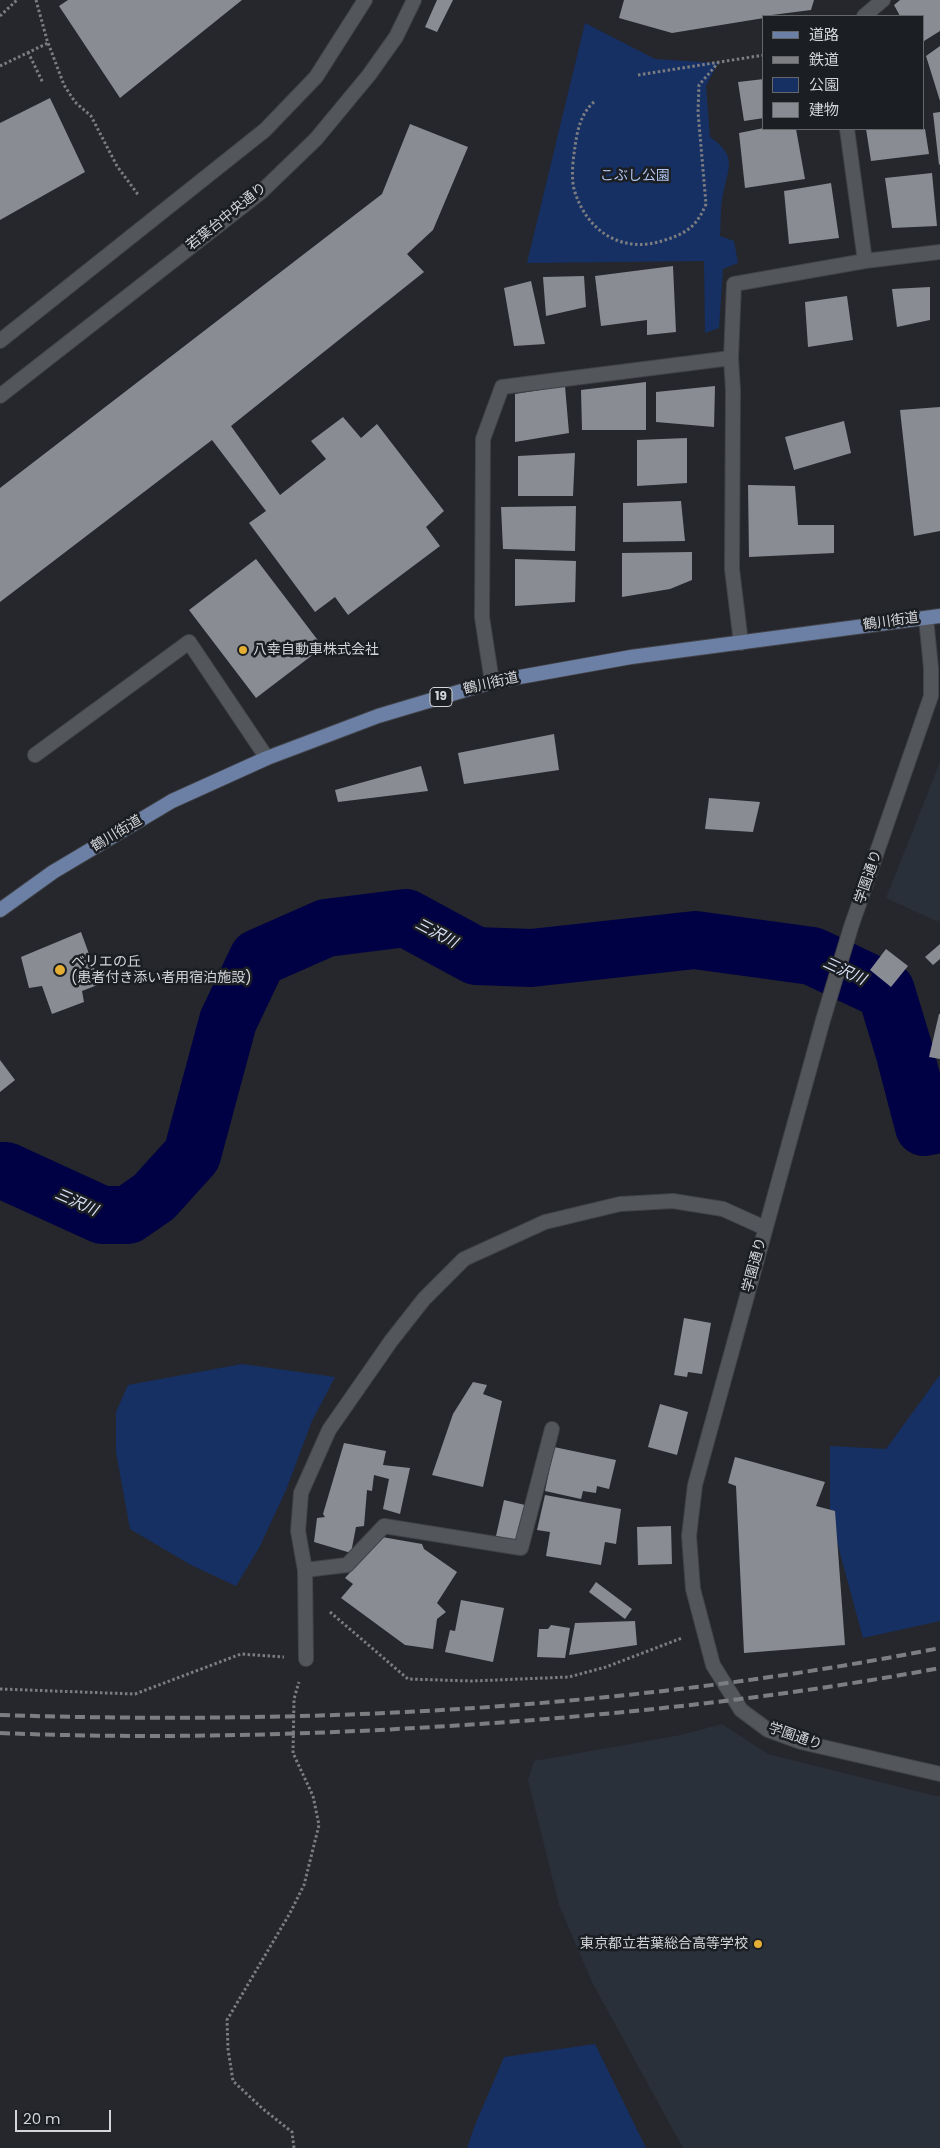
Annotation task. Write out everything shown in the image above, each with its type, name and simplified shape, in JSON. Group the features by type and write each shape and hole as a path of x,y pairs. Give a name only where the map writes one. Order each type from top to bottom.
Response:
{"main road":[{"name":"鶴川街道","path":"0,910 53,872 172,801 266,758 378,716 492,682 632,657 933,617"}],"street":[{"path":"0,341 265,130 316,77 365,0"},
{"name":"若葉台中央通り","path":"0,396 261,192 316,139 370,75 396,37 414,0"},
{"path":"865,15 883,0"},
{"path":"847,130 865,261"},
{"path":"741,643 732,569 733,390 731,358 734,284 865,261 940,252"},
{"path":"492,682 482,616 482,440 502,387 731,358"},
{"name":"学園通り","path":"933,617 931,696 851,927 823,1020 695,1485 689,1536 693,1589 713,1665 742,1710 768,1730 801,1742 940,1774"},
{"path":"35,755 189,642 266,758"},
{"path":"306,1659 305,1570 298,1531 301,1493 329,1430 424,1299 464,1259 545,1222 620,1204 673,1201 724,1210 765,1228"},
{"path":"305,1570 347,1565 384,1526 521,1548 552,1429"}],"path":[{"path":"0,16 17,0"},
{"path":"36,0 48,43 64,85 75,102 91,116 117,166 139,196"},
{"path":"0,66 48,43"},
{"path":"28,52 43,83"},
{"path":"638,75 762,55"},
{"path":"594,102 588,107 581,122 574,157 574,188 581,204 598,231 610,238 624,244 638,246 657,243 689,230 700,218 706,204 698,112 699,85 718,63"},
{"path":"304,1591 408,1679 472,1681 569,1677 606,1667 675,1641"},
{"path":"0,1689 135,1694 241,1654 306,1659 294,1699 293,1752 313,1796 319,1825 304,1884 290,1913 227,2020 228,2049 233,2081 263,2109 292,2132 294,2148"}],"shaded area":[{"path":"940,762 940,920 936,921 886,898"},
{"name":"東京都立若葉総合高等学校","path":"722,1724 768,1754 940,1797 940,2148 683,2148 592,1982 559,1905 528,1780 534,1761 681,1735"}],"green space":[{"name":"こぶし公園","path":"585,23 655,59 718,63 706,86 710,137 719,144 728,156 729,169 722,199 720,236 734,241 738,263 723,269 719,328 705,333 704,261 527,263"},
{"path":"242,1364 335,1377 312,1421 286,1490 259,1548 236,1586 191,1565 130,1529 116,1452 116,1412 128,1385"},
{"path":"940,1375 940,1621 863,1638 830,1516 830,1446 886,1449"},
{"path":"595,2044 646,2148 467,2148 504,2057"}],"building":[{"path":"68,0 242,0 120,98 59,6"},
{"path":"437,0 453,0 437,32 425,27"},
{"path":"624,0 814,0 811,10 762,15 762,18 672,33 619,18"},
{"path":"900,0 940,0 940,31 925,40 925,15 899,15 894,5"},
{"path":"940,46 940,101 926,56"},
{"path":"762,79 762,118 744,121 738,82"},
{"path":"50,98 85,172 0,220 0,123"},
{"path":"940,112 940,164 939,165 933,113"},
{"path":"410,124 468,147 433,230 407,254 424,272 231,426 280,495 326,459 311,441 343,417 361,438 377,424 444,511 426,527 440,546 348,615 335,597 315,612 249,523 266,511 212,440 0,602 0,488 382,194"},
{"path":"762,128 762,130 796,130 805,179 745,188 739,133"},
{"path":"925,129 929,154 871,161 866,130"},
{"path":"932,173 937,226 892,228 885,178"},
{"path":"831,183 839,238 789,244 784,191"},
{"path":"673,266 676,332 647,335 647,320 601,326 595,276"},
{"path":"584,276 586,307 546,316 543,277"},
{"path":"531,281 545,344 514,346 504,288"},
{"path":"930,287 930,320 897,327 892,289"},
{"path":"847,296 853,340 808,347 805,302"},
{"path":"646,382 646,430 582,430 581,390"},
{"path":"565,386 569,433 515,442 515,394"},
{"path":"715,386 714,427 656,422 656,392"},
{"path":"940,407 940,531 914,536 900,410"},
{"path":"844,421 851,453 794,470 785,437"},
{"path":"687,438 687,483 637,486 637,440"},
{"path":"575,453 573,496 518,496 518,456"},
{"path":"748,485 795,486 798,525 834,525 834,553 749,557"},
{"path":"681,501 685,541 623,542 623,503"},
{"path":"576,506 575,551 503,549 501,507"},
{"path":"692,552 692,580 670,589 622,597 622,553"},
{"path":"256,559 323,647 256,698 189,610"},
{"path":"515,559 576,561 575,602 515,606"},
{"path":"554,734 559,770 464,784 458,753"},
{"path":"421,766 428,791 338,802 335,790"},
{"path":"709,798 760,802 753,832 705,829"},
{"name":"ベリエの丘 (患者付き添い者用宿泊施設)","path":"81,932 100,984 82,991 84,1002 52,1014 42,986 29,988 21,957"},
{"path":"940,944 940,959 933,965 925,957"},
{"path":"886,949 908,966 891,987 870,970"},
{"path":"940,1014 940,1059 929,1057"},
{"path":"0,1060 15,1080 0,1092"},
{"path":"684,1318 711,1323 702,1374 688,1372 687,1377 674,1375"},
{"path":"473,1382 487,1385 483,1394 502,1401 483,1487 432,1475 453,1414"},
{"path":"660,1404 688,1412 677,1455 648,1447"},
{"path":"344,1443 386,1451 383,1465 410,1468 400,1514 383,1509 389,1479 374,1475 372,1491 367,1490 364,1526 356,1527 351,1553 314,1542 317,1518 325,1517 323,1514"},
{"path":"554,1447 616,1460 609,1489 597,1486 596,1493 583,1491 581,1499 545,1491"},
{"path":"735,1457 825,1482 816,1506 835,1511 845,1645 744,1653 736,1486 728,1483"},
{"path":"545,1495 621,1509 616,1544 605,1542 601,1565 546,1556 550,1532 537,1530"},
{"path":"504,1500 525,1505 516,1541 496,1536"},
{"path":"671,1526 672,1564 638,1565 637,1527"},
{"path":"382,1537 422,1544 424,1549 457,1572 437,1603 446,1612 437,1619 433,1649 405,1645 341,1598 353,1584 345,1578"},
{"path":"596,1582 632,1609 625,1619 589,1592"},
{"path":"461,1600 504,1608 493,1662 445,1652 450,1630 455,1631"},
{"path":"635,1621 637,1645 569,1655 575,1623"},
{"path":"551,1625 570,1628 565,1658 537,1657 539,1629 548,1629"}],"waterway":[{"name":"三沢川","path":"0,1171 6,1171 102,1215 128,1215 154,1197 192,1155 228,1021 258,958 326,928 406,918 476,956 531,958 695,940 812,956 886,991 924,1127 940,1124"}],"railway":[{"path":"0,1715 236,1717 472,1708 590,1699 707,1686 824,1669 940,1648"},
{"path":"0,1733 196,1736 456,1726 574,1717 731,1700 836,1686 940,1668"}],"place":[{"name":"八幸自動車株式会社","path":"243,650"},
{"name":"ベリエの丘 (患者付き添い者用宿泊施設)","path":"60,970"},
{"name":"東京都立若葉総合高等学校","path":"758,1944"}]}
